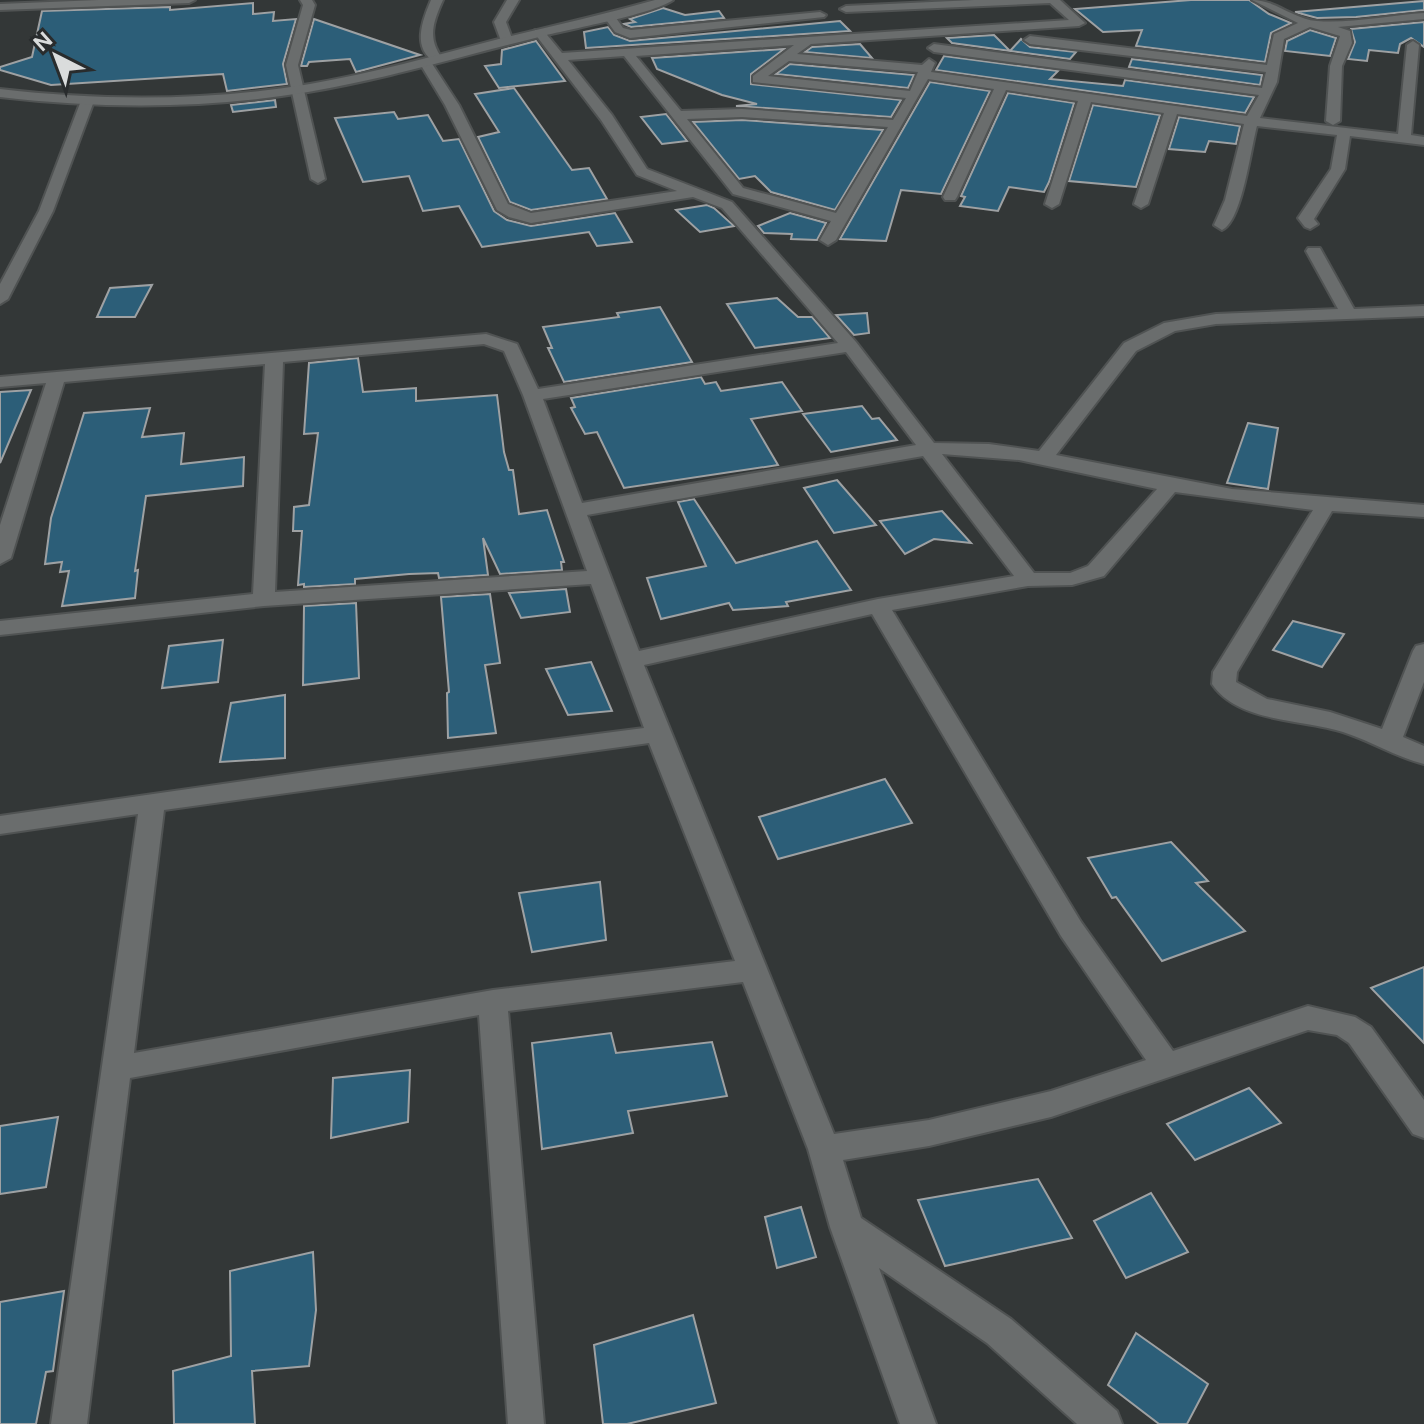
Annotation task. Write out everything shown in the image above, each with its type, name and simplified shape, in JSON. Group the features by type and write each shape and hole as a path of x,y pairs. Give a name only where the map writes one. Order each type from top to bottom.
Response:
{"street":[{"path":"0,7 189,0"},
{"path":"306,0 309,5 306,19 292,65 318,179"},
{"path":"437,0 425,38 431,60 502,207 531,218 696,192"},
{"path":"507,41 500,22 513,0"},
{"path":"0,93 87,101 206,99 298,89 610,17 667,0"},
{"path":"835,0 857,23 936,41 1157,78 1266,92"},
{"path":"914,95 757,79 808,41 857,23 1052,0 1079,23 972,32 936,41"},
{"path":"1258,0 1306,24 1424,16"},
{"path":"610,17 619,30 630,34 820,15"},
{"path":"1222,225 1229,210 1252,121 1266,92 1275,41 1306,24"},
{"path":"1323,25 1346,34 1346,43 1336,66 1333,121"},
{"path":"539,32 607,118 642,172 727,205 850,346 1028,580"},
{"path":"972,32 1272,69"},
{"path":"559,57 808,41"},
{"path":"828,240 914,95 936,41"},
{"path":"1404,139 1413,45"},
{"path":"628,53 738,191 840,219"},
{"path":"785,57 924,72 1252,121 1424,141"},
{"path":"1143,104 1157,78"},
{"path":"950,197 1002,85"},
{"path":"1052,204 1086,96"},
{"path":"0,299 46,213 71,133 87,101"},
{"path":"1141,204 1172,109"},
{"path":"678,115 742,113 896,124"},
{"path":"1310,224 1306,218 1338,169 1344,132"},
{"path":"1314,251 1348,313"},
{"path":"1043,459 1130,347 1170,327 1216,319 1424,311"},
{"path":"0,382 486,339 511,348 532,395 658,734 824,1149 847,1227 918,1424"},
{"path":"532,395 850,346"},
{"path":"264,599 274,357"},
{"path":"0,558 57,376"},
{"path":"574,511 928,449 993,449 1170,486 1325,506 1424,511"},
{"path":"632,660 878,606 1028,580 1072,579 1096,571 1170,486"},
{"path":"1325,506 1225,672 1224,684 1231,692 1255,704 1328,719 1390,740 1424,756"},
{"path":"0,628 264,599 598,577"},
{"path":"878,606 1071,929 1166,1065"},
{"path":"1390,740 1424,651"},
{"path":"0,825 658,734"},
{"path":"69,1424 152,802"},
{"path":"118,1068 493,1001 754,970"},
{"path":"493,1001 526,1424"},
{"path":"824,1149 929,1133 1051,1104 1308,1018 1328,1020 1360,1035 1424,1125"},
{"path":"847,1227 999,1331 1104,1424"}],"building":[{"path":"1191,0 1249,0 1269,14 1291,23 1271,33 1265,62 1136,46 1142,30 1103,32 1075,9"},
{"path":"1424,1 1424,10 1356,17 1317,18 1295,12"},
{"path":"253,3 253,14 274,12 273,21 296,19 283,64 287,84 227,91 223,74 51,85 0,70 0,67 32,57 42,11 170,7 170,10"},
{"path":"663,8 685,15 719,11 724,18 631,27 624,24"},
{"path":"314,19 420,55 356,72 350,59 309,62 307,66 301,66"},
{"path":"840,21 850,31 586,48 584,32 608,27 614,35 630,41"},
{"path":"1424,22 1424,47 1411,38 1400,44 1398,53 1369,50 1367,61 1348,59 1355,42 1351,29"},
{"path":"1310,30 1336,38 1330,56 1285,51 1287,41"},
{"path":"994,35 1010,51 952,43 947,38"},
{"path":"1021,39 1030,47 1076,52 1070,59 1010,51"},
{"path":"536,41 565,81 499,88 485,66 501,64 502,50"},
{"path":"860,44 872,58 805,52 812,47"},
{"path":"784,49 751,74 751,84 901,100 891,117 736,106 757,104 722,95 657,69 652,58"},
{"path":"944,56 1058,71 1050,79 1123,86 1125,80 1254,97 1245,113 936,70"},
{"path":"1132,59 1262,75 1260,85 1129,67"},
{"path":"790,64 914,75 908,88 776,74"},
{"path":"930,82 990,91 941,194 901,190 886,241 840,239"},
{"path":"514,88 572,170 589,168 607,199 531,210 510,202 478,137 499,132 475,94"},
{"path":"1008,93 1074,103 1049,182 1044,192 1009,187 998,211 960,206 965,197 961,196"},
{"path":"275,100 276,107 233,112 231,105"},
{"path":"1093,105 1160,115 1136,187 1069,181"},
{"path":"394,112 398,119 428,115 443,141 459,139 494,211 507,220 531,226 615,213 632,242 597,246 589,232 482,247 459,206 423,211 409,176 363,182 335,118"},
{"path":"666,114 687,141 662,144 641,117"},
{"path":"1179,117 1240,126 1236,144 1209,141 1205,152 1169,149"},
{"path":"742,120 883,130 835,210 771,192 755,176 739,179 693,122"},
{"path":"707,205 734,226 700,232 676,210"},
{"path":"790,213 826,223 817,240 791,239 792,234 764,233 758,226"},
{"path":"152,285 135,317 97,317 110,288"},
{"path":"777,298 798,317 812,317 830,338 755,348 727,304"},
{"path":"660,307 692,362 564,382 548,348 552,348 543,327 619,317 617,313"},
{"path":"867,313 869,333 854,335 836,315"},
{"path":"358,358 363,392 416,388 416,401 497,395 504,452 509,470 513,470 519,514 547,510 564,562 561,562 562,570 500,574 483,538 488,575 439,578 438,573 409,574 355,579 355,584 298,585 302,531 293,531 294,507 309,505 318,433 304,434 309,363"},
{"path":"701,377 705,384 716,382 721,391 782,382 802,411 751,419 778,465 624,488 597,432 585,434 571,408 575,407 571,398"},
{"path":"31,390 0,463 0,392"},
{"path":"862,406 872,419 879,418 897,440 831,452 803,414"},
{"path":"150,408 142,437 184,433 181,464 244,457 243,486 146,496 135,571 138,570 135,598 62,606 69,571 60,572 62,562 45,564 51,518 84,413"},
{"path":"1248,423 1278,428 1268,489 1227,483"},
{"path":"837,480 876,525 834,533 804,488"},
{"path":"694,499 736,563 817,541 851,590 786,602 788,606 733,610 729,603 661,619 647,578 706,566 678,502"},
{"path":"942,511 971,543 934,539 905,554 880,521"},
{"path":"566,589 570,612 521,618 509,593"},
{"path":"490,594 500,663 485,665 496,733 448,738 449,692 441,597"},
{"path":"356,603 359,678 303,685 304,606"},
{"path":"1293,621 1344,634 1322,667 1273,650"},
{"path":"223,640 218,682 162,688 169,646"},
{"path":"591,662 612,711 568,715 546,669"},
{"path":"285,695 285,758 220,762 231,703"},
{"path":"885,779 912,823 778,859 759,817"},
{"path":"1171,842 1208,881 1196,883 1245,931 1162,961 1116,897 1112,898 1088,858"},
{"path":"600,882 606,940 532,952 519,893"},
{"path":"1424,967 1424,1043 1371,988"},
{"path":"611,1033 616,1053 712,1042 727,1096 628,1111 633,1133 542,1149 532,1043"},
{"path":"410,1070 408,1122 331,1138 333,1078"},
{"path":"1249,1088 1281,1123 1195,1160 1167,1124"},
{"path":"58,1117 46,1187 0,1194 0,1126"},
{"path":"1038,1179 1072,1238 945,1266 918,1200"},
{"path":"1151,1193 1188,1252 1126,1278 1094,1221"},
{"path":"801,1207 816,1257 777,1268 765,1217"},
{"path":"313,1252 316,1310 309,1366 252,1371 255,1424 174,1424 173,1371 231,1356 230,1271"},
{"path":"64,1291 53,1371 46,1372 36,1424 0,1424 0,1302"},
{"path":"693,1315 716,1403 627,1424 603,1424 594,1345"},
{"path":"1136,1333 1208,1384 1187,1424 1159,1424 1108,1385"}]}
